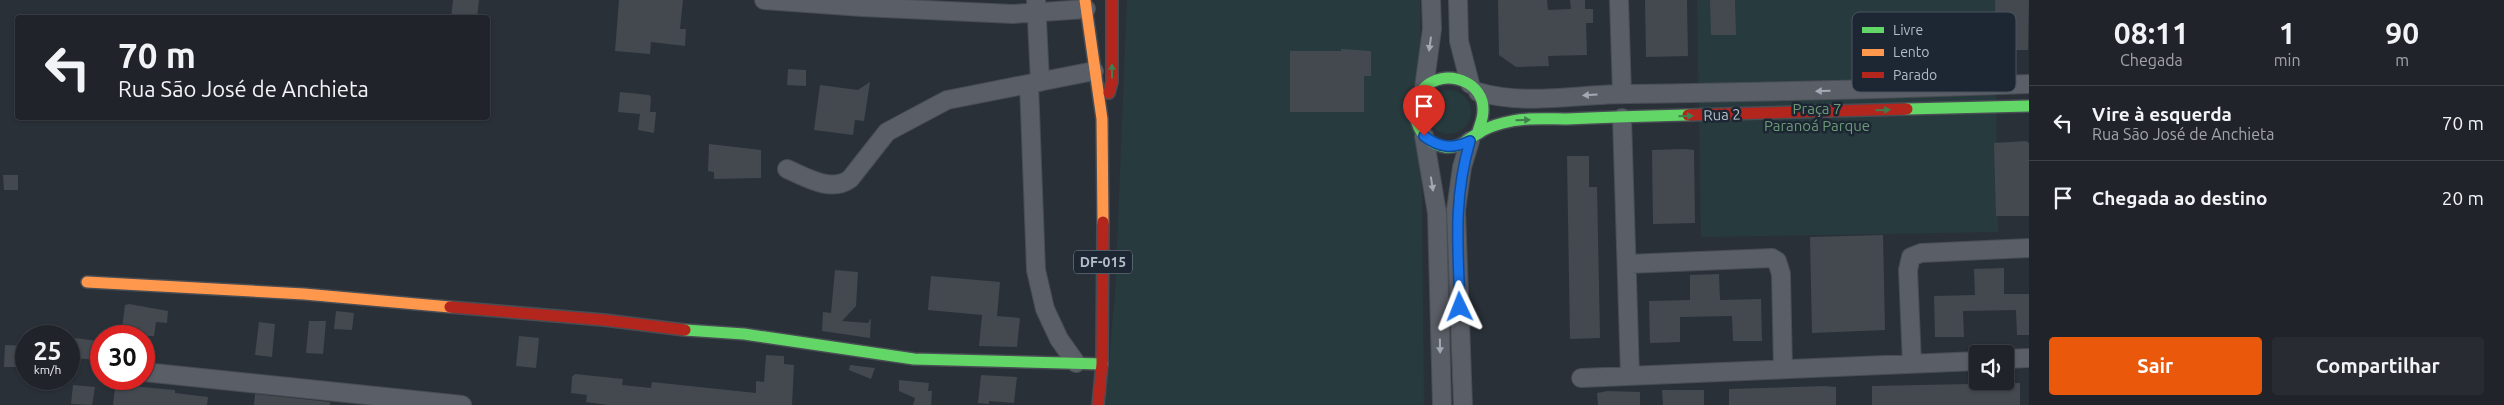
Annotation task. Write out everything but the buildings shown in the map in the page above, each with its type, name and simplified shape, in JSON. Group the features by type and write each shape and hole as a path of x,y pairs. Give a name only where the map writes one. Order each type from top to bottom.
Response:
{"street":[{"path":"764,0 862,7 1003,13 1037,5 1086,5"},
{"name":"DF-015","path":"1102,119 1112,82 1112,0"},
{"path":"1424,88 1432,29 1431,0"},
{"path":"1458,0 1459,41 1474,88 1483,102 1484,113 1482,124 1473,137 1462,167 1456,210 1463,405"},
{"path":"1619,0 1617,94 1627,264 1630,376"},
{"path":"1037,5 1034,83 1036,270 1045,309 1059,339 1076,363"},
{"name":"DF-015","path":"1086,5 1102,119 1104,148 1102,364 1098,405"},
{"path":"787,169 824,184 842,185 850,179 887,132 947,100 1094,72"},
{"path":"1442,405 1436,213 1424,136 1415,118 1416,102 1424,88 1431,82 1446,77 1461,79 1474,88"},
{"name":"Rua 2","path":"2016,85 2029,84"},
{"name":"Rua 2","path":"1474,88 1514,100 1617,94 1852,91"},
{"name":"Rua 2","path":"1473,137 1514,120 2029,106"},
{"path":"1424,136 1441,146 1451,147 1473,137"},
{"path":"1912,364 1908,270 1911,257 1921,252 2029,248"},
{"path":"1627,264 1772,258 1777,261 1780,274 1783,370"},
{"path":"87,282 304,294 604,320 682,330 744,334 914,359 1102,364"},
{"path":"2014,359 2029,358"},
{"path":"1581,378 1969,361"},
{"path":"155,373 462,405"}],"green space":[{"path":"1127,0 1420,0 1424,405 1105,405 1115,294"},
{"name":"Praça 7 Paranoá Parque","path":"1697,0 1995,0 1995,12 1852,12 1852,92 1996,92 1998,232 1701,237"},
{"path":"1453,90 1465,96 1470,103 1470,121 1465,128 1458,133 1445,134 1437,131 1430,124 1427,108 1430,100 1437,93"}],"traffic: fast":[{"path":"1477,134 1482,118 1483,105 1478,93 1466,82 1449,78 1433,81 1419,94 1415,113 1421,131 1435,144 1445,147 1459,145 1485,130 1511,121 1688,115"},
{"path":"1907,109 2029,106"},
{"path":"685,330 744,334 914,359 1102,364"}],"traffic: slow":[{"path":"1085,0 1102,119 1103,222"},
{"path":"87,282 304,294 450,307"}],"traffic: jam":[{"path":"1109,93 1112,82 1112,0"},
{"path":"1688,115 1907,109"},
{"path":"1098,405 1102,364 1103,222"},
{"path":"450,307 604,320 685,330"}],"route":[{"path":"1424,136 1441,146 1451,147 1470,141 1462,167 1456,210 1460,307"}]}
